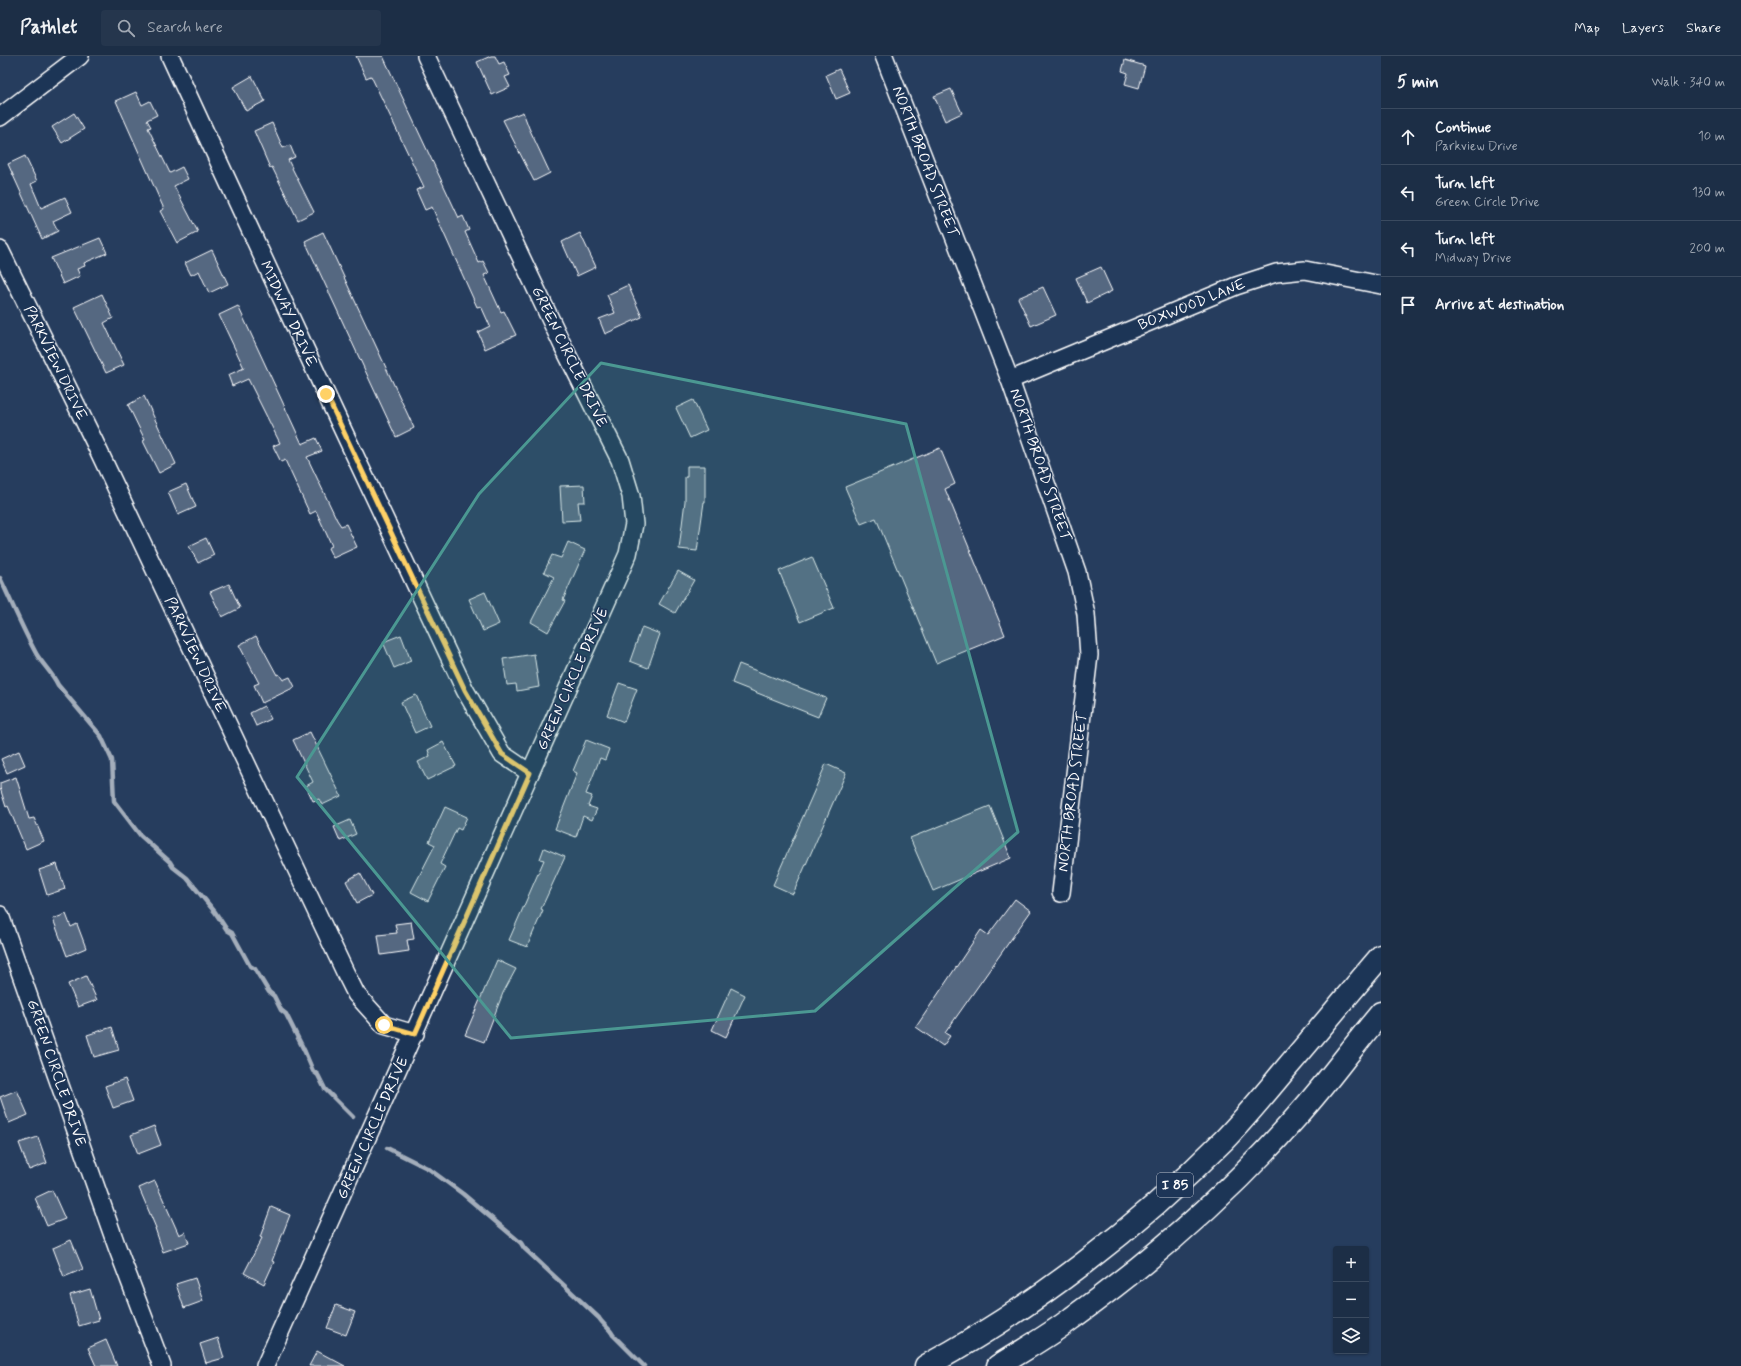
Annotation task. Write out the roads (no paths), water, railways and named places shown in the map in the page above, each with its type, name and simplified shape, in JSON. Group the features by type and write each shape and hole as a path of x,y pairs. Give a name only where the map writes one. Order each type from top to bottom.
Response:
{"highway":[{"name":"I 85","path":"926,1366 996,1324 1055,1284 1116,1238 1184,1177 1248,1114 1381,956"},
{"name":"I 85","path":"998,1366 1071,1319 1150,1259 1198,1216 1249,1168 1300,1114 1381,1013"}],"street":[{"path":"0,117 80,56"},
{"name":"MIDWAY DRIVE","path":"170,56 465,690 502,754 530,773"},
{"name":"GREEN CIRCLE DRIVE","path":"265,1366 415,1034 628,554 634,524 631,496 620,460 560,339 426,56"},
{"name":"NORTH BROAD STREET","path":"884,56 1010,380 1077,572 1086,614 1089,655 1061,893"},
{"name":"PARKVIEW DRIVE","path":"0,250 94,441 356,994 384,1025 415,1034"},
{"name":"BOXWOOD LANE","path":"1010,380 1236,286 1276,273 1304,270 1381,285"},
{"name":"GREEN CIRCLE DRIVE","path":"0,915 120,1255 162,1366"}],"waterway":[{"path":"0,578 37,655 54,677 58,685 101,736 112,760 114,801 140,835 170,862 173,867 187,878 215,912 227,930 232,933 250,966 255,969 269,992 274,996 281,1010 286,1014 313,1071 318,1075 325,1089 353,1117"},
{"path":"387,1148 429,1169 463,1194 521,1243 524,1248 599,1318 613,1335 644,1366"}]}
